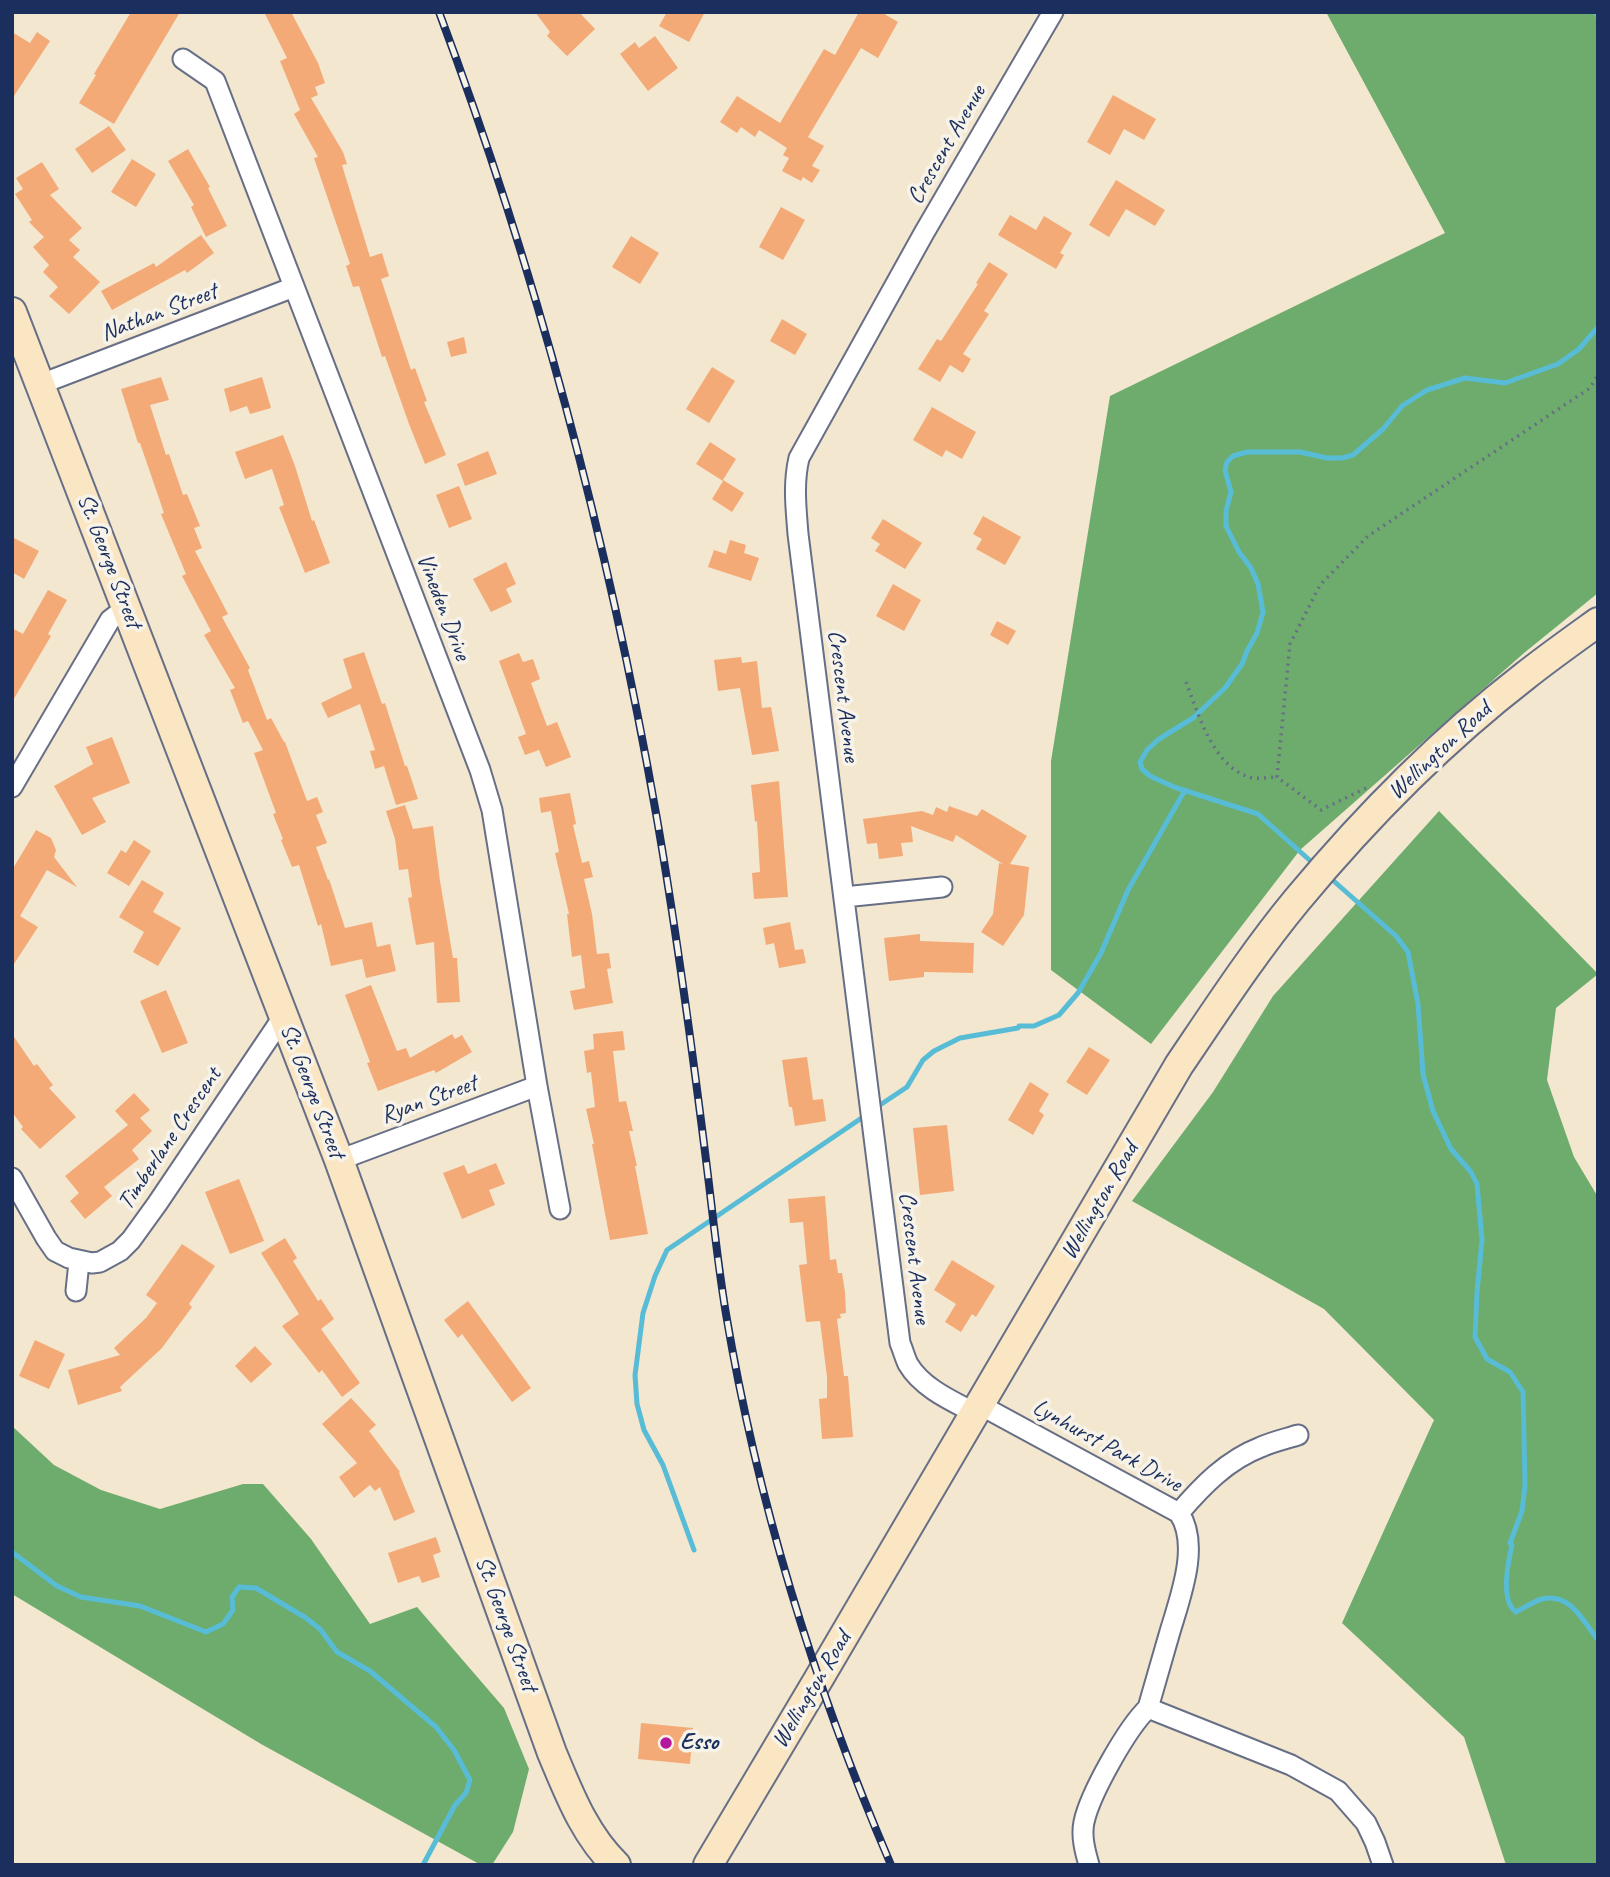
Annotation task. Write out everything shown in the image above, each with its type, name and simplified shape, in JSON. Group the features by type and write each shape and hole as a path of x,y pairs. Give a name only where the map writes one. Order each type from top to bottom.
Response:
{"street":[{"name":"Crescent Avenue","path":"977,1409 941,1394 921,1380 908,1365 900,1343 799,534 795,477 799,458 924,233 1053,12"},
{"name":"Vineden Drive","path":"183,59 215,81 467,737 492,810 560,1209"},
{"name":"Nathan Street","path":"41,384 294,287"},
{"name":"St. George Street","path":"12,312 339,1160 552,1753 587,1830 616,1865"},
{"path":"12,787 110,620 127,607"},
{"name":"Wellington Road","path":"708,1865 1179,1065 1235,982 1295,902 1357,832 1432,756 1525,676 1598,622"},
{"path":"844,897 942,887"},
{"name":"Timberlane Crescent","path":"79,1262 100,1262 120,1251 131,1240 283,1017"},
{"name":"Ryan Street","path":"339,1160 537,1086"},
{"path":"12,1178 55,1251 79,1262 76,1291"},
{"name":"Lynhurst Park Drive","path":"977,1409 1179,1513 1184,1521 1188,1542 1186,1575 1148,1709 1130,1727 1091,1802 1084,1823 1084,1845 1089,1865"},
{"path":"1179,1513 1206,1482 1236,1460 1260,1447 1298,1435"},
{"path":"1148,1709 1291,1765 1338,1791 1366,1823 1383,1865"},
{"path":"552,1753 594,1865"}],"path":[{"path":"1277,777 1290,644 1320,585 1368,536 1590,388 1598,375"},
{"path":"1186,682 1205,732 1225,763 1249,778 1277,777 1321,810 1370,787"}],"green space":[{"path":"1326,12 1598,12 1598,593 1524,653 1300,850 1151,1044 1051,970 1051,761 1110,396 1445,233"},
{"path":"1439,811 1598,974 1556,1008 1547,1080 1574,1157 1598,1197 1598,1865 1506,1865 1464,1737 1342,1623 1434,1420 1324,1309 1132,1201 1213,1092 1273,996"},
{"path":"12,1426 54,1465 101,1490 160,1509 243,1484 263,1484 311,1539 370,1624 417,1607 504,1708 529,1769 513,1832 492,1865 481,1865 261,1744 12,1594"}],"building":[{"path":"131,12 180,12 114,124 79,103"},
{"path":"264,12 291,12 318,63 325,83 315,87 318,95 311,98 343,152 347,164 342,165 370,257 382,253 389,276 381,279 411,370 415,368 427,401 424,402 446,455 425,464 385,356 382,357 359,286 353,287 346,266 350,264 314,158 318,157 294,114 300,110 280,61 287,58"},
{"path":"535,12 579,12 595,29 567,56 547,36 550,32"},
{"path":"667,12 705,12 689,42 659,26"},
{"path":"859,12 881,12 898,22 878,58 861,48 808,137 824,146 812,166 820,170 812,183 803,177 801,181 782,171 789,158 783,155 787,148 759,130 755,137 741,127 737,133 720,122 737,96 780,123 824,49 835,55"},
{"path":"12,32 30,43 37,32 50,41 12,99"},
{"path":"655,36 678,68 648,91 620,54 635,42 639,48"},
{"path":"1113,95 1156,119 1144,140 1124,129 1110,155 1087,142"},
{"path":"109,126 126,150 92,173 75,149"},
{"path":"188,149 210,187 208,188 227,226 206,237 191,207 194,205 168,161"},
{"path":"132,159 156,174 136,207 111,192"},
{"path":"42,162 59,189 50,195 82,228 69,240 80,250 73,257 100,282 69,314 49,296 58,287 43,272 49,265 33,247 44,237 29,222 32,220 15,194 23,189 16,178"},
{"path":"1116,180 1165,210 1155,226 1126,209 1109,237 1089,225"},
{"path":"781,207 805,220 783,260 759,247"},
{"path":"1010,215 1036,230 1044,216 1072,233 1060,253 1064,255 1056,269 998,235"},
{"path":"201,235 214,253 187,273 185,270 112,310 101,291 154,263 156,267"},
{"path":"631,236 659,253 640,284 612,267"},
{"path":"989,262 1008,274 984,311 989,314 963,354 971,359 963,373 950,365 940,382 918,369 937,339 941,341"},
{"path":"782,319 807,334 795,355 770,341"},
{"path":"464,337 467,353 451,357 447,342"},
{"path":"712,367 735,381 709,423 686,409"},
{"path":"161,377 169,400 150,405 166,455 169,454 183,495 187,494 200,526 194,528 202,548 195,551 228,614 222,617 250,668 248,670 267,720 271,718 285,742 307,801 317,797 323,812 316,815 327,843 316,847 345,928 372,922 377,947 390,944 396,971 366,978 362,959 331,966 321,924 318,926 299,865 292,867 281,840 283,839 273,814 276,813 254,753 263,750 248,721 243,723 230,690 235,688 204,635 211,631 182,576 186,574 161,514 164,513 121,389"},
{"path":"262,377 271,408 250,414 247,406 230,412 224,389"},
{"path":"932,407 976,432 962,459 946,450 942,457 913,440"},
{"path":"283,435 312,521 314,520 330,563 305,573 279,507 284,505 272,469 245,479 235,452"},
{"path":"710,442 736,459 723,480 744,493 732,512 712,499 723,481 696,464"},
{"path":"488,451 497,474 465,486 457,464"},
{"path":"459,486 472,519 449,528 436,495"},
{"path":"983,516 1021,537 1005,565 976,549 982,539 973,534"},
{"path":"883,519 922,543 905,569 875,551 880,544 871,538"},
{"path":"12,537 39,551 24,579 12,572"},
{"path":"730,540 746,545 744,553 759,558 751,581 708,567 714,550 726,554"},
{"path":"506,562 516,584 506,589 512,602 491,612 473,579"},
{"path":"893,584 921,600 904,631 876,616"},
{"path":"48,590 67,600 48,634 51,636 12,702 12,628 23,634"},
{"path":"997,621 1016,631 1008,645 990,635"},
{"path":"364,652 382,704 385,703 418,799 396,805 384,766 375,769 370,751 375,750 360,704 328,718 321,703 352,688 343,659"},
{"path":"519,653 523,662 533,659 540,679 531,683 547,726 557,722 571,757 546,767 539,750 525,755 518,737 526,734 499,661"},
{"path":"741,657 742,663 757,661 762,708 771,707 779,751 752,755 740,688 718,691 714,660"},
{"path":"112,737 130,783 92,798 106,822 82,835 54,786 93,764 86,747"},
{"path":"779,781 788,897 754,899 752,873 760,872 757,821 755,822 751,785"},
{"path":"570,793 576,824 573,825 582,863 589,861 593,877 584,879 597,954 609,953 611,968 607,969 613,1003 574,1010 570,991 585,988 581,955 572,957 569,914 555,853 559,852 551,811 541,813 539,798"},
{"path":"405,805 413,829 433,826 453,958 457,958 460,1002 437,1003 434,942 416,945 408,898 412,897 408,869 399,870 395,839 386,811"},
{"path":"949,806 977,816 982,809 1027,836 1010,864 1029,867 1024,915 1003,946 981,932 993,914 999,863 1003,864 956,835 953,842 911,826 913,842 901,843 903,856 879,859 877,843 867,844 863,819 922,811 933,815 936,807 947,812"},
{"path":"36,830 51,838 56,850 54,857 77,887 47,870 20,916 38,927 12,967 12,870"},
{"path":"134,840 151,851 129,886 107,873 121,850 126,853"},
{"path":"142,880 164,893 153,912 181,928 158,966 133,952 144,932 119,917"},
{"path":"790,922 795,950 803,949 806,963 779,968 774,943 766,945 763,928"},
{"path":"920,934 920,941 974,943 973,973 924,972 924,977 889,981 884,938"},
{"path":"371,985 397,1051 406,1048 410,1058 452,1034 455,1039 462,1035 472,1052 436,1073 434,1070 378,1091 345,995"},
{"path":"166,990 188,1043 162,1053 140,1001"},
{"path":"623,1031 625,1050 613,1051 619,1102 626,1101 633,1131 629,1131 648,1234 610,1240 586,1109 595,1107 591,1072 587,1073 584,1051 594,1049 593,1034"},
{"path":"12,1034 34,1066 37,1064 53,1085 49,1088 76,1117 40,1149 21,1129 23,1127 12,1112"},
{"path":"1089,1047 1110,1060 1087,1095 1066,1082"},
{"path":"807,1057 813,1100 823,1099 826,1121 795,1126 792,1107 789,1107 782,1060"},
{"path":"1030,1082 1049,1094 1039,1111 1044,1115 1033,1135 1008,1120"},
{"path":"134,1093 150,1110 140,1118 152,1131 132,1150 139,1159 104,1187 112,1196 85,1219 70,1201 79,1193 65,1176 128,1125 115,1111"},
{"path":"947,1125 954,1191 920,1195 913,1128"},
{"path":"496,1163 505,1184 489,1190 495,1205 462,1219 443,1173 464,1165 468,1174"},
{"path":"239,1179 264,1241 230,1254 205,1192"},
{"path":"825,1196 830,1260 836,1259 838,1273 842,1273 845,1292 846,1313 840,1314 841,1318 837,1319 844,1376 848,1376 853,1437 822,1439 819,1399 827,1398 827,1377 820,1321 806,1322 799,1265 807,1264 803,1222 790,1223 788,1199"},
{"path":"285,1238 297,1258 293,1261 318,1301 321,1299 334,1319 321,1329 360,1383 342,1397 322,1370 319,1373 282,1326 299,1314 261,1253"},
{"path":"182,1244 215,1266 189,1304 192,1307 162,1348 120,1387 122,1391 78,1405 68,1370 120,1355 114,1348 146,1318 157,1303 146,1295"},
{"path":"952,1260 995,1286 976,1317 972,1314 961,1332 945,1322 956,1304 934,1290"},
{"path":"468,1301 531,1388 512,1402 462,1334 458,1338 444,1320"},
{"path":"35,1340 65,1354 49,1389 19,1376"},
{"path":"255,1346 272,1364 251,1383 235,1366"},
{"path":"351,1398 376,1425 369,1431 400,1472 415,1512 394,1521 380,1487 375,1491 370,1485 354,1498 339,1477 357,1463 322,1424"},
{"path":"436,1537 441,1552 433,1555 440,1577 422,1583 419,1576 398,1583 388,1553"},
{"name":"Esso","path":"641,1723 693,1728 690,1764 638,1759"}],"waterway":[{"path":"1596,12 1598,17"},
{"path":"1315,865 1258,814 1174,787 1150,776 1142,769 1140,762 1147,750 1159,739 1193,718 1225,688 1242,664 1257,633 1263,612 1258,584 1226,526 1226,511 1231,492 1225,470 1227,462 1233,456 1247,452 1300,452 1327,458 1353,455 1383,429 1402,406 1427,390 1465,378 1505,383 1558,364 1579,349 1598,327"},
{"path":"874,1109 907,1087 923,1060 934,1051 960,1038 1019,1026 1034,1026 1059,1015 1078,993 1101,953 1128,890 1185,790"},
{"path":"1328,876 1396,936 1408,952 1418,1004 1423,1074 1433,1111 1451,1149 1471,1172 1477,1184 1482,1240 1475,1337 1487,1359 1510,1372 1523,1392 1525,1485 1522,1511 1510,1543 1512,1545 1506,1581 1508,1599 1516,1612 1542,1599 1560,1600 1575,1610 1598,1640"},
{"path":"694,1550 663,1465 644,1430 637,1404 635,1375 643,1313 655,1276 667,1250 866,1115"},
{"path":"12,1552 57,1586 81,1597 140,1606 206,1632 223,1624 233,1610 232,1597 239,1587 256,1588 306,1618 320,1629 337,1652 370,1671 436,1727 454,1750 470,1780 466,1793 455,1805 423,1865"}],"railway":[{"path":"439,12 475,110 538,310 593,512 616,614 664,860 689,1026 723,1294 739,1385 772,1525 814,1663 863,1798 891,1865"}],"place":[{"name":"Esso","path":"666,1743"}]}
